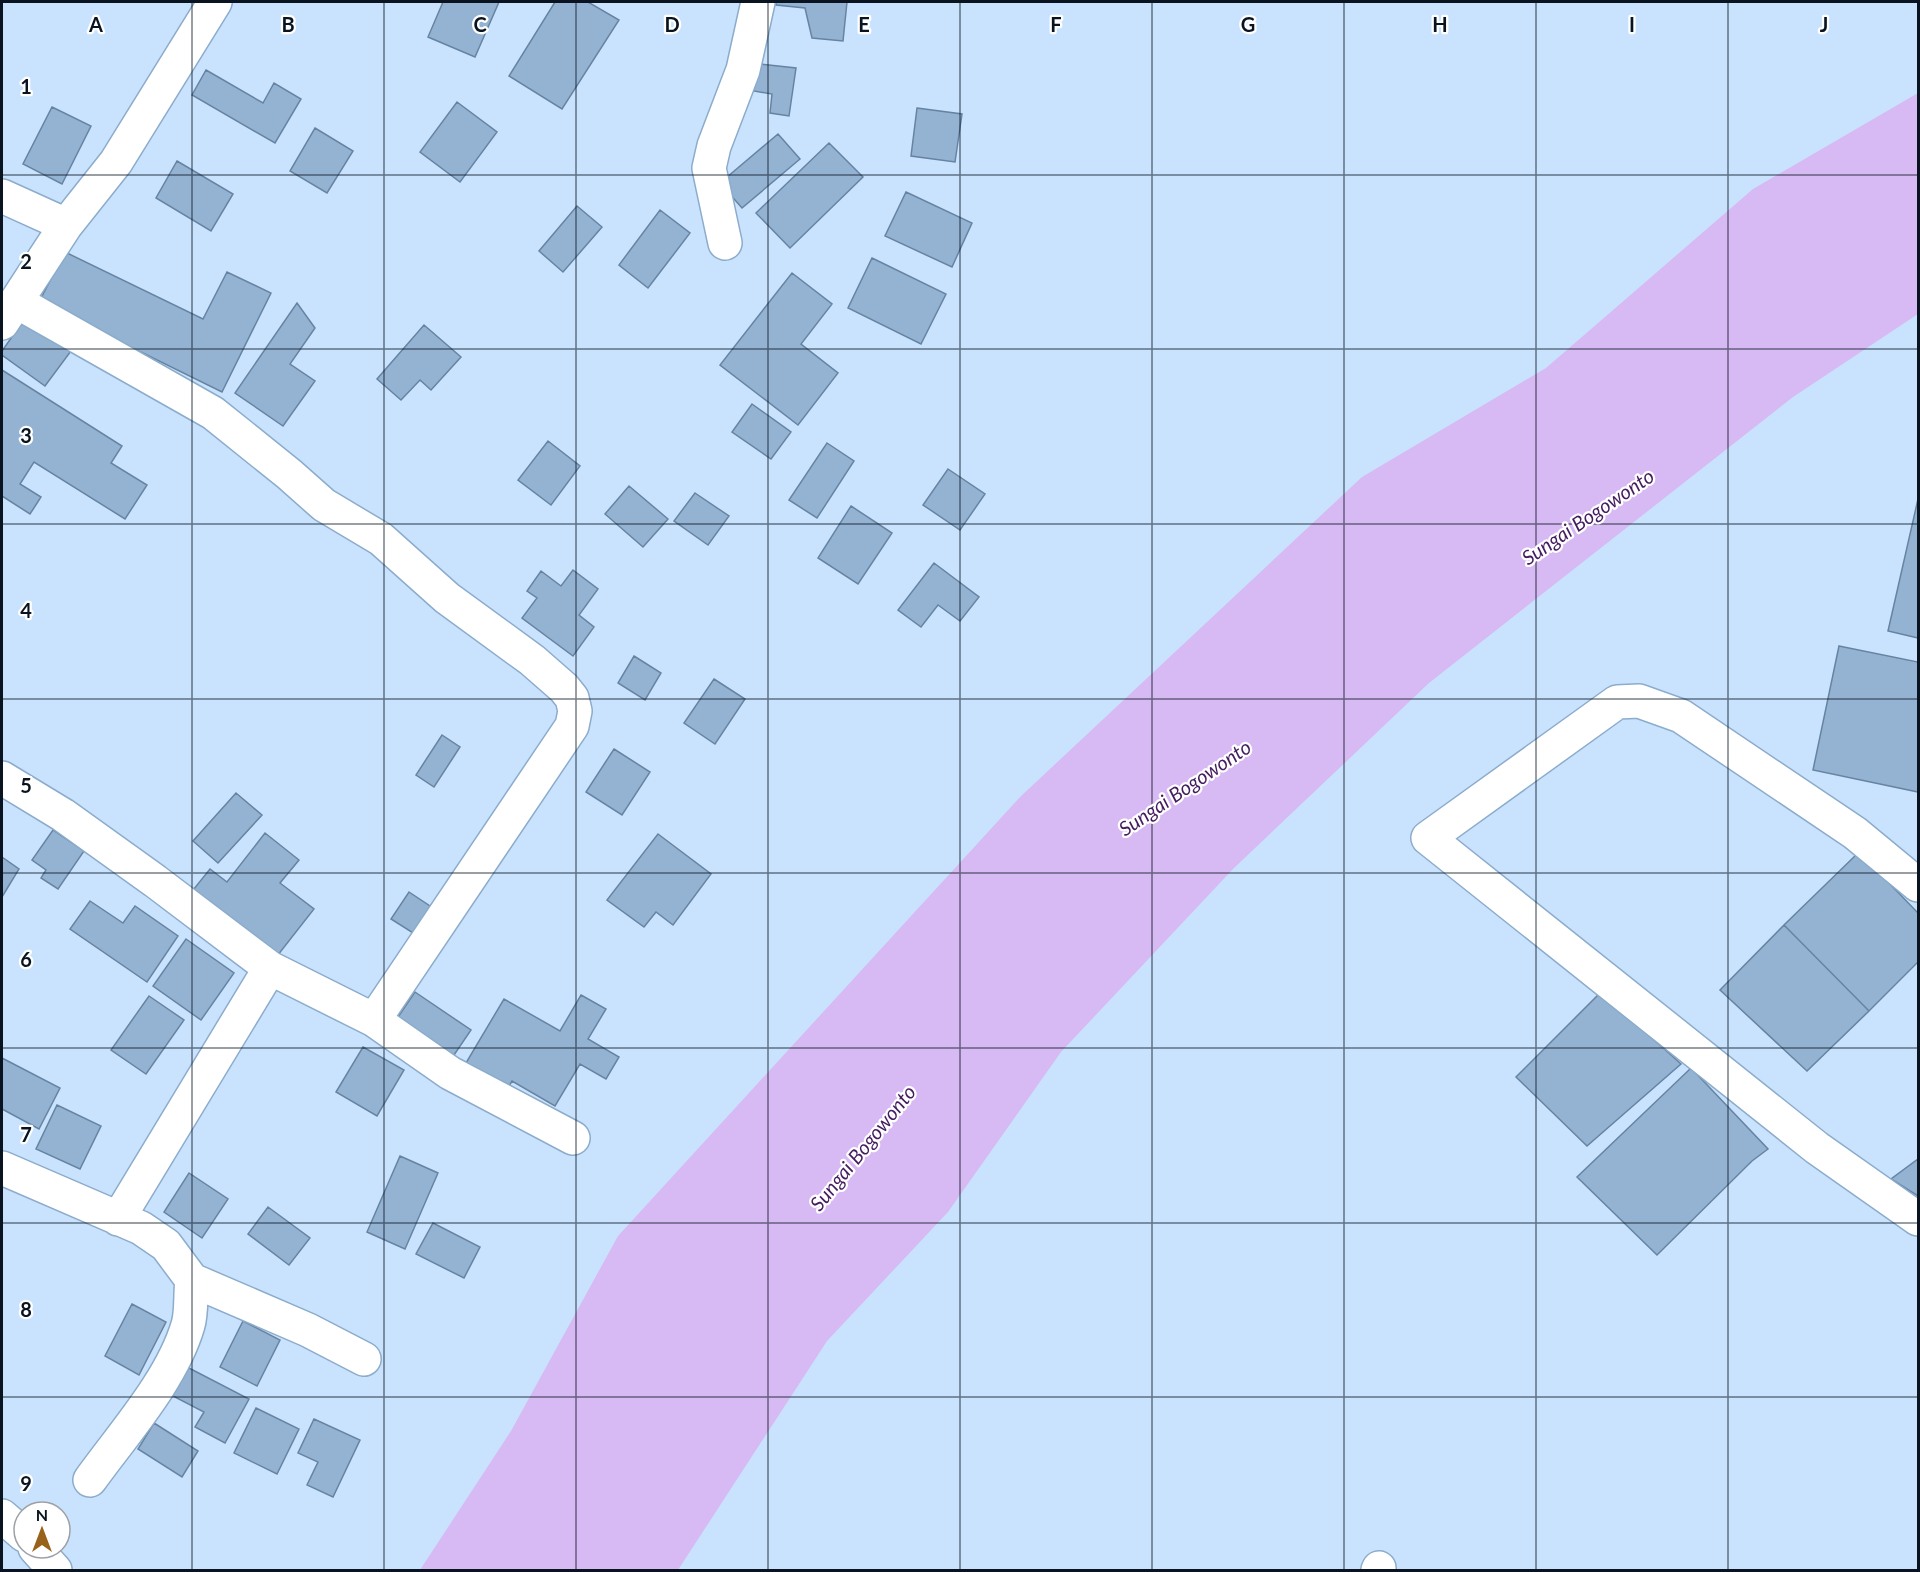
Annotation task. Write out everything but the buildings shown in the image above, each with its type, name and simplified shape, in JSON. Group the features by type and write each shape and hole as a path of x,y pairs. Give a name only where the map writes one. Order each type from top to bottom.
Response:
{"street":[{"path":"215,2 116,162 66,225 9,312 213,413 324,505 381,538 447,598 532,660 564,688 572,699 575,711 572,726 374,1020"},
{"path":"725,243 709,168 714,146 743,70 758,2"},
{"path":"2,196 66,225"},
{"path":"1918,885 1855,833 1681,716 1639,701 1617,702 1428,838 1817,1148 1918,1219"},
{"path":"2,778 82,828 270,968 374,1020 450,1073 573,1138"},
{"path":"118,1219 270,968"},
{"path":"2,1168 141,1228 166,1245 192,1280 364,1359"},
{"path":"90,1480 151,1397 182,1345 189,1322 192,1280"}],"water":[{"name":"Sungai Bogowonto","path":"1918,93 1918,314 1793,397 1429,683 1234,868 1061,1052 948,1212 827,1341 678,1570 420,1570 511,1431 618,1236 1020,797 1362,477 1546,368 1753,189"}]}
